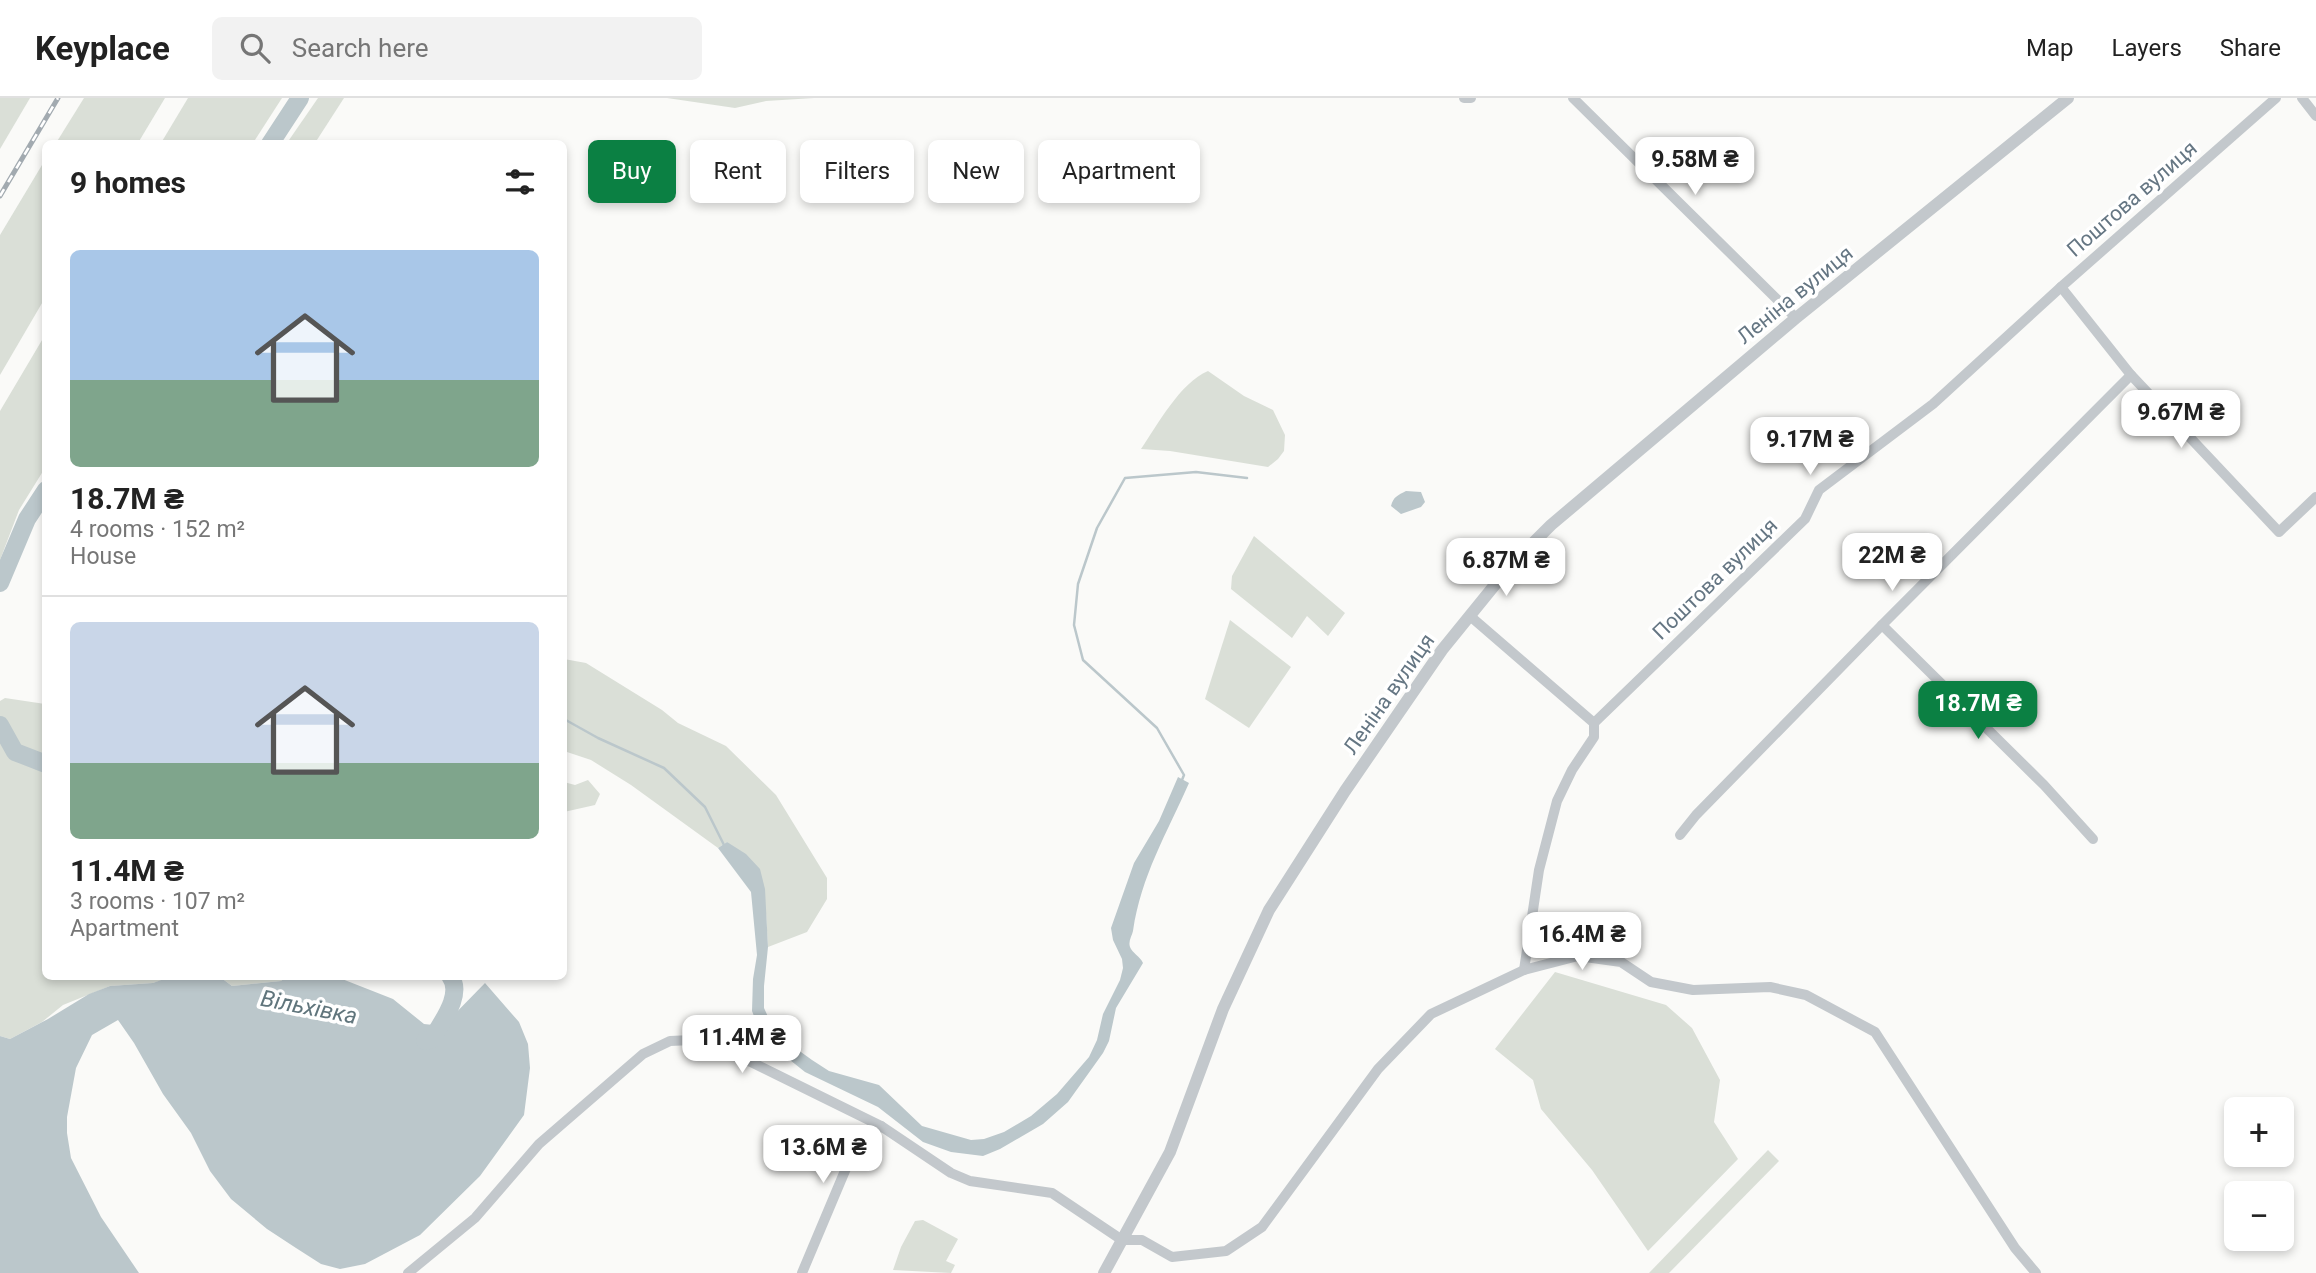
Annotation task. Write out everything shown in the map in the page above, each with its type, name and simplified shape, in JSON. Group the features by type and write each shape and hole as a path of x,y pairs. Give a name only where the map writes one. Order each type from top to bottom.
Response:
{"street":[{"path":"1464,98 1471,98"},
{"path":"1573,98 1796,318"},
{"name":"Леніна вулиця","path":"1104,1273 1170,1152 1223,1009 1269,910 1345,791 1442,650 1469,616 1511,565 1551,525 1796,318 2068,98"},
{"name":"Поштова вулиця","path":"1524,970 1539,870 1557,801 1572,770 1594,737 1594,723 1805,519 1819,489 1933,404 2276,98"},
{"path":"2302,98 2316,116"},
{"path":"2061,287 2132,375 2279,532 2316,497"},
{"path":"1680,835 1696,815 1882,625 2132,375"},
{"path":"1469,616 1594,723"},
{"path":"1882,625 2045,785 2093,839"},
{"path":"408,1273 475,1218 539,1144 643,1054 670,1041 692,1040 751,1062 881,1126 951,1173 970,1181 1052,1193 1122,1240 1142,1240 1172,1257 1226,1251 1262,1227 1378,1069 1431,1014 1524,970 1578,956 1621,962 1651,982 1693,990 1770,987 1806,995 1874,1032 2015,1248 2036,1273"},
{"path":"802,1273 855,1147 881,1126"}],"shaded area":[{"path":"0,98 30,98 0,149"},
{"path":"84,98 165,98 140,140 58,140"},
{"path":"188,98 282,98 255,140 163,140"},
{"path":"318,98 344,98 317,140 289,140"},
{"path":"667,98 814,98 766,101 735,108"},
{"path":"42,165 42,303 0,375 0,235"},
{"path":"42,340 42,473 19,510 0,560 0,411"},
{"path":"1208,371 1244,396 1273,410 1285,435 1284,451 1268,467 1141,449 1179,394"},
{"path":"1254,536 1345,613 1328,636 1307,616 1292,638 1231,589 1232,576"},
{"path":"1230,620 1291,667 1249,728 1205,699"},
{"path":"567,660 586,663 662,710 678,723 726,746 776,795 827,878 827,899 807,932 768,947 766,913 727,842 718,848 631,785 591,760 567,752"},
{"path":"5,698 42,704 42,980 162,980 110,986 63,1005 42,1022 10,1039 0,1036 0,701"},
{"path":"588,780 600,794 595,805 567,811 567,783 575,785"},
{"path":"1555,972 1666,1005 1692,1028 1720,1080 1714,1122 1738,1159 1648,1251 1592,1170 1541,1109 1533,1080 1495,1049"},
{"path":"224,980 282,980 281,981 232,986"},
{"path":"1768,1150 1779,1161 1669,1273 1649,1273"},
{"path":"923,1220 958,1239 946,1261 955,1265 951,1273 893,1270 901,1247 915,1221"}],"water":[{"path":"1406,491 1421,492 1425,502 1421,507 1401,514 1391,506 1398,495"},
{"path":"1178,777 1189,783 1148,873 1130,941 1131,949 1143,963 1116,1008 1109,1041 1103,1053 1068,1102 1043,1124 983,1156 951,1152 923,1142 878,1107 805,1072 770,1044 759,1029 752,1011 757,955 751,892 718,848 727,842 746,854 760,869 765,889 768,947 764,1008 776,1034 829,1071 879,1085 922,1126 971,1140 984,1139 1004,1132 1031,1116 1057,1094 1089,1057 1097,1040 1103,1014 1123,968 1111,928 1134,863 1159,821"},
{"path":"161,980 224,980 232,986 282,980 345,980 393,999 424,1024 443,1026 485,983 519,1022 528,1044 530,1068 524,1115 480,1176 420,1235 365,1264 340,1269 321,1264 296,1248 267,1229 231,1199 210,1171 191,1133 163,1094 118,1020 92,1035 76,1068 67,1117 67,1133 71,1158 101,1217 139,1273 0,1273 0,1036 10,1039 89,994 110,986"}],"waterway":[{"name":"Вільхівка","path":"273,140 300,98"},
{"path":"1182,780 1184,775 1157,728 1083,660 1074,625 1078,584 1097,528 1125,478 1196,472 1247,478"},
{"name":"Вільхівка","path":"0,583 27,519 42,496"},
{"path":"567,721 664,768 705,807 725,847"},
{"name":"Вільхівка","path":"0,725 15,752 42,762"},
{"name":"Вільхівка","path":"425,1041 432,1039 450,1008 454,991 452,980"}],"railway":[{"path":"0,196 58,98"}]}
